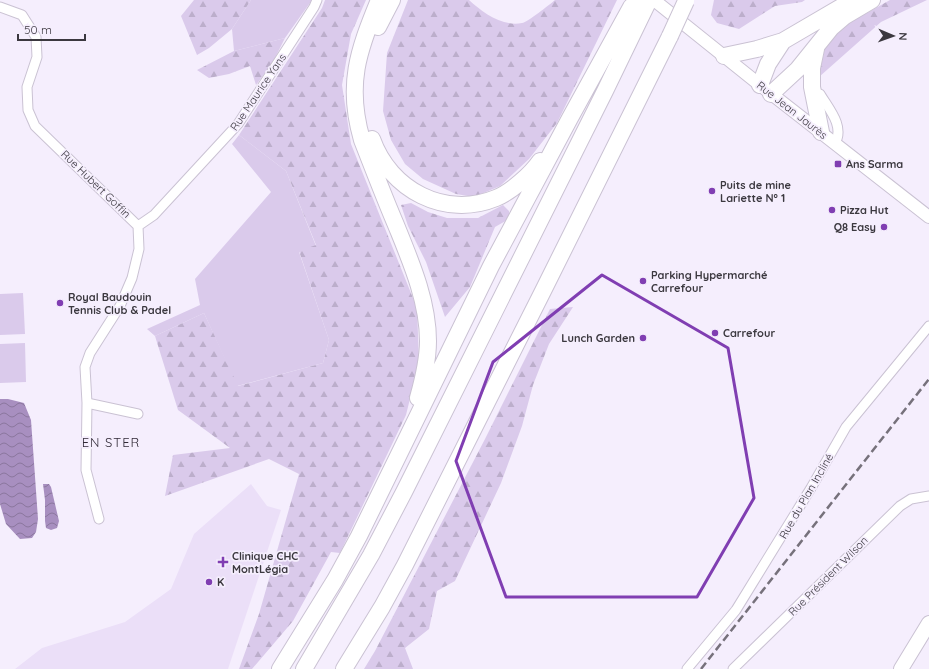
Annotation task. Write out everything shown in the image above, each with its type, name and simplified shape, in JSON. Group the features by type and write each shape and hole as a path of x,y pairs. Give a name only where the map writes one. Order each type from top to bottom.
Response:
{"highway":[{"path":"379,0 363,38 356,68 354,98 356,121 362,140 413,267 422,296 427,322 428,342 423,380 414,413 389,474"},
{"path":"392,0 379,24 371,44 365,72 364,108 372,141 381,159 390,171 414,192 428,199 455,205 470,205 498,198 524,178 536,166 570,118"},
{"path":"280,669 335,580 359,536 491,266 570,118 637,8 653,0"},
{"path":"344,669 382,607 404,565 540,298 670,36 686,0"},
{"path":"724,56 758,50 783,41 854,0"},
{"path":"766,90 798,69 830,28 845,16 872,0"},
{"path":"304,669 371,555 637,8"},
{"path":"766,90 768,64 783,41"},
{"path":"818,44 812,68 812,87 821,132"}],"main road":[{"name":"Rue Jean Jaurès","path":"653,0 929,217"},
{"path":"901,669 929,623"}],"street":[{"name":"Rue Maurice Yans","path":"138,226 154,215 238,124 314,7 317,0"},
{"name":"Rue Hubert Goffin","path":"0,7 22,15 36,37 37,57 27,87 28,110 35,126 138,226 139,249 132,278 120,306 90,353 85,367 87,403 86,470 99,519"},
{"path":"820,94 837,122 838,136 835,143"},
{"name":"Rue du Plan Incliné","path":"687,669 736,610 811,488 846,427 929,326"},
{"path":"87,403 138,414"},
{"name":"Rue Président Wilson","path":"733,669 900,506 911,499 929,496"}],"highlighted area":[{"path":"602,275 728,348 754,498 697,597 506,597 456,461 493,362"}],"shaded area":[{"name":"Clinique CHC MontLégia","path":"251,484 267,506 281,510 228,669 15,669 42,648 125,622 171,589 194,534"}],"green space":[{"path":"194,0 251,0 232,29 209,48 197,55 181,16"},
{"path":"251,0 312,0 285,38 234,51 232,29"},
{"path":"325,0 366,0 351,34 342,85 351,144 417,308 419,362 406,415 340,553 331,552 293,621 252,669 239,669 259,614 299,474 269,459 165,496 173,455 230,448 178,410 155,336 204,313 238,386 323,363 329,340 299,251 316,245 286,171 239,135 322,8"},
{"path":"408,0 469,0 493,18 515,24 529,20 555,0 617,0 557,123 529,159 500,186 474,197 456,194 423,179 405,164 391,140 383,111 387,53"},
{"path":"714,0 805,0 802,2 775,6 739,29 717,23 711,15"},
{"path":"890,0 927,0 881,22 819,77 825,47 842,27"},
{"path":"285,38 273,62 256,85 250,66 229,74 209,78 197,70 234,51"},
{"path":"239,135 286,171 316,246 299,252 329,340 323,363 237,386 204,313 155,336 147,329 200,305 195,279 271,192 232,144"},
{"path":"411,203 428,212 447,218 478,218 503,205 509,211 509,219 495,227 470,287 445,317 426,262 408,226 401,205"},
{"path":"23,293 25,334 0,335 0,294"},
{"path":"573,307 549,344 533,385 522,426 501,483 455,581 437,591 429,629 405,648 413,669 364,669 375,651 485,439 550,309"},
{"path":"25,343 26,382 0,383 0,344"}],"water":[{"path":"0,399 8,399 24,403 31,420 38,519 36,532 32,538 20,539 6,524 0,504"},
{"path":"43,484 49,484 51,487 59,521 57,528 51,530 46,528"}],"railway":[{"path":"701,669 929,379"}],"place":[{"name":"Ans Sarma","path":"838,164"},
{"name":"Puits de mine Lariette N° 1","path":"712,191"},
{"name":"Pizza Hut","path":"832,210"},
{"name":"Q8 Easy","path":"884,227"},
{"name":"Parking Hypermarché Carrefour","path":"643,281"},
{"name":"Royal Baudouin Tennis Club & Padel","path":"60,303"},
{"name":"Carrefour","path":"715,333"},
{"name":"Lunch Garden","path":"643,338"},
{"name":"Clinique CHC MontLégia","path":"223,562"},
{"name":"K","path":"209,582"}],"district":[{"name":"EN STER","path":"111,442"}]}
